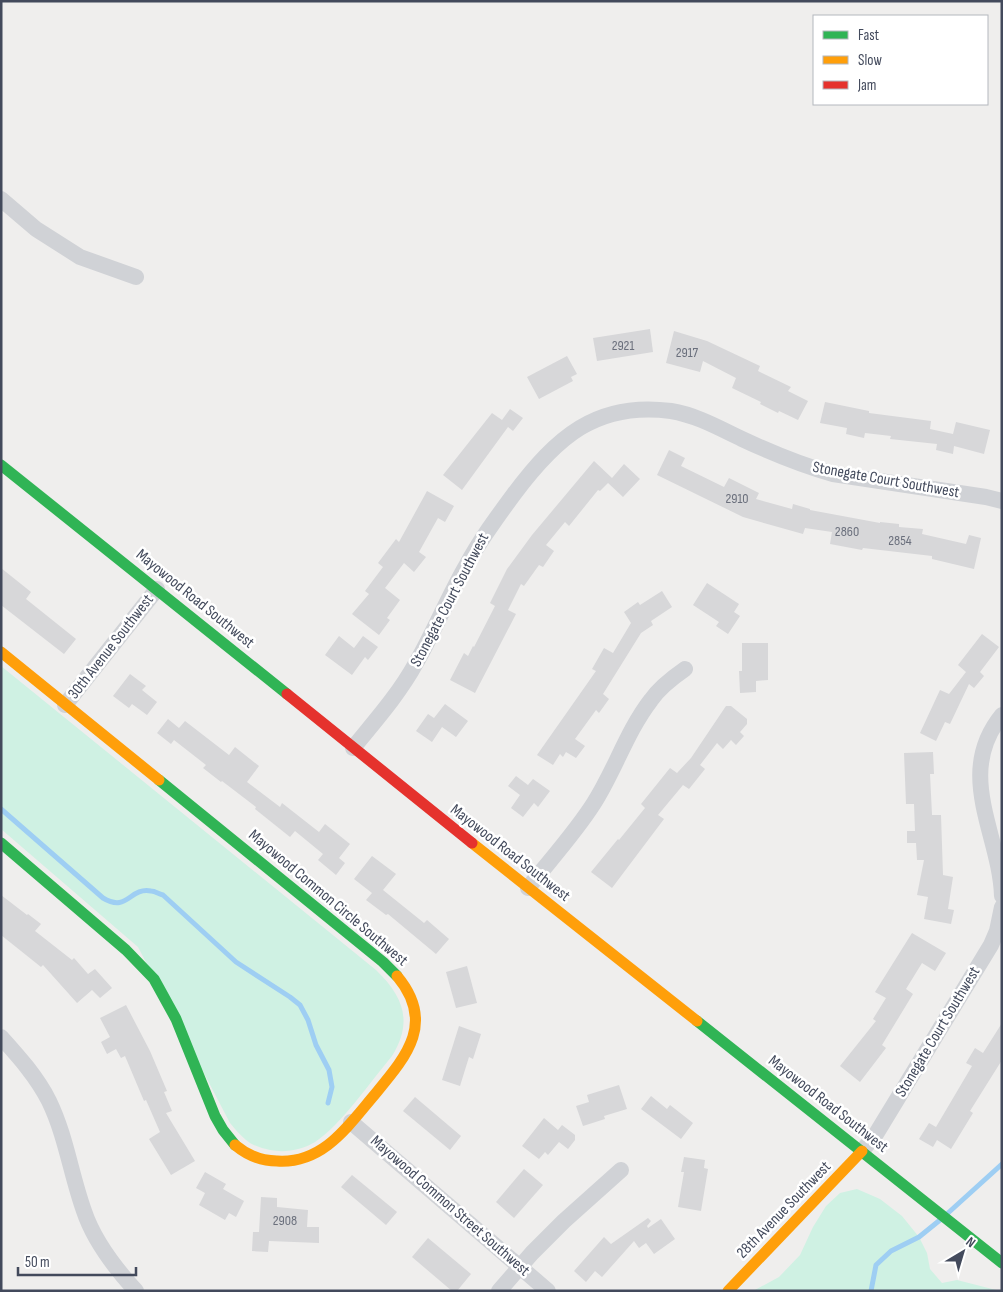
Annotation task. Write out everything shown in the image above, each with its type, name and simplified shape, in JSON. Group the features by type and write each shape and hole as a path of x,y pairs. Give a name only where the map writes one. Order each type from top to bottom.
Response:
{"street":[{"path":"1,199 36,228 80,257 136,277"},
{"name":"Stonegate Court Southwest","path":"353,748 408,678 465,567 490,526 529,474 553,447 566,436 596,420 611,415 641,410 672,411 689,415 779,456 814,469 833,474 1002,500"},
{"name":"Mayowood Road Southwest","path":"1,465 528,888 1002,1263"},
{"name":"30th Avenue Southwest","path":"65,705 157,589"},
{"name":"Mayowood Common Circle Southwest","path":"1,652 383,962 402,982 413,1004 415,1017 411,1041 400,1063 351,1122 333,1141 320,1151 308,1157 287,1162 274,1162 254,1157 240,1149 221,1129 171,1008 154,979 131,954 1,843"},
{"path":"528,888 593,804 604,787 640,715 652,698 665,684 685,669"},
{"path":"1002,715 987,742 981,767 980,794 999,874 1002,896"},
{"name":"Stonegate Court Southwest","path":"862,1151 876,1134 992,945 1002,907"},
{"path":"1,1037 37,1079 59,1125 84,1212 93,1232 124,1278 136,1291"},
{"name":"Mayowood Common Street Southwest","path":"351,1122 548,1291"},
{"name":"28th Avenue Southwest","path":"728,1291 862,1151"},
{"path":"500,1291 564,1221 622,1170"}],"green space":[{"path":"1,666 376,970 393,990 399,1000 404,1021 398,1044 392,1056 335,1125 315,1142 299,1149 276,1151 255,1145 242,1136 230,1123 138,947 1,829"},
{"path":"857,1189 880,1199 902,1216 919,1237 927,1253 930,1269 942,1283 957,1280 1000,1291 753,1291 779,1277 800,1255 813,1227 826,1206 840,1193"}],"building":[{"path":"650,329 653,352 597,361 593,338"},
{"path":"674,331 707,341 760,366 758,371 791,387 788,391 808,401 798,420 779,411 778,413 760,404 761,402 732,388 736,378 703,361 700,372 666,363"},
{"path":"567,356 577,374 571,377 573,381 539,399 527,377"},
{"path":"825,402 869,411 869,413 931,421 930,429 953,434 956,422 990,430 984,454 954,446 953,454 936,450 937,444 890,439 891,436 865,433 864,438 846,434 847,428 820,423"},
{"path":"510,409 523,418 513,431 508,427 462,490 443,475 492,413 502,420"},
{"path":"669,450 685,458 681,466 724,487 729,478 759,493 756,499 792,509 793,504 810,510 880,523 899,524 899,527 923,529 922,534 966,544 969,535 981,538 974,569 932,559 932,556 863,548 862,550 830,544 832,532 805,528 803,534 743,517 657,475"},
{"path":"594,461 612,478 624,464 640,479 623,497 608,483 600,491 598,490 569,526 565,522 546,545 554,551 543,567 539,565 524,586 521,584 508,610 516,614 475,693 450,680 464,653 468,656 474,647 495,606 490,603 507,569 532,535"},
{"path":"427,491 454,506 445,522 438,518 419,552 426,557 414,572 404,563 385,588 400,600 387,618 390,620 379,635 352,614 369,594 365,591 383,567 378,563 396,539 399,542"},
{"path":"1,568 31,592 26,599 76,639 64,654 1,605"},
{"path":"707,583 739,604 734,612 740,616 728,634 716,626 719,622 693,605"},
{"path":"662,591 672,607 651,621 653,625 641,633 603,694 609,699 599,713 596,710 575,739 585,746 576,758 566,752 563,757 560,754 553,765 537,755 596,671 592,669 604,648 613,653 631,623 624,612 638,602 640,605"},
{"path":"982,634 999,647 980,672 984,676 974,688 969,684 950,724 945,722 936,741 920,733 940,690 949,694 966,672 958,665"},
{"path":"339,636 354,648 363,636 378,647 368,660 365,657 352,675 325,655"},
{"path":"742,643 768,643 768,680 756,681 756,692 740,693 739,671 742,671"},
{"path":"130,674 146,686 142,690 157,702 147,715 132,704 129,708 113,696"},
{"path":"445,704 468,721 456,737 442,727 432,742 416,731 428,714 434,718"},
{"path":"726,706 731,706 747,719 747,724 740,732 744,736 736,745 731,740 723,749 717,743 700,765 705,769 689,789 683,785 658,815 664,819 612,888 591,872 645,808 641,804 670,768 677,773 691,758"},
{"path":"168,719 179,728 185,721 229,755 235,747 259,766 247,782 280,807 282,803 319,832 325,824 350,844 339,858 345,863 336,875 318,860 323,854 295,831 290,837 255,809 256,807 203,768 206,765 174,740 171,744 157,733"},
{"path":"933,752 934,774 930,774 932,815 941,815 943,875 953,877 948,909 954,910 951,924 924,919 928,897 917,895 924,860 917,860 916,843 907,843 907,831 915,831 914,804 906,804 904,753"},
{"path":"516,776 528,785 533,779 550,791 538,807 534,803 523,817 511,808 520,795 508,786"},
{"path":"372,856 396,874 383,890 424,923 427,920 449,939 436,954 388,914 386,915 366,900 372,893 354,879"},
{"path":"1,895 41,924 35,931 72,960 74,958 88,974 95,969 112,988 100,998 92,990 77,1003 43,965 41,967 1,935"},
{"path":"912,933 946,953 935,971 922,963 906,989 913,994 882,1045 886,1048 860,1082 840,1066 876,1021 873,1019 886,998 875,992"},
{"path":"467,966 477,1003 456,1008 446,972"},
{"path":"126,1005 150,1051 167,1091 164,1092 172,1111 166,1113 195,1161 171,1175 149,1139 160,1132 146,1100 144,1101 125,1056 121,1058 116,1049 107,1054 101,1042 110,1037 100,1018"},
{"path":"1002,1023 1002,1060 970,1111 973,1113 951,1149 937,1140 933,1147 919,1139 929,1123 936,1127 972,1066 966,1063 975,1048 983,1053"},
{"path":"459,1026 481,1034 473,1059 469,1057 460,1086 442,1080"},
{"path":"619,1085 627,1109 604,1116 605,1119 583,1126 576,1106 589,1102 587,1095"},
{"path":"651,1096 667,1109 670,1105 693,1123 681,1139 641,1109"},
{"path":"415,1097 461,1136 450,1150 403,1111"},
{"path":"544,1118 558,1130 562,1125 575,1135 575,1140 568,1149 559,1142 548,1155 545,1152 539,1159 522,1146"},
{"path":"684,1157 705,1160 704,1168 708,1169 701,1211 678,1207 684,1172 681,1172"},
{"path":"524,1169 543,1185 514,1218 496,1202"},
{"path":"205,1172 226,1184 223,1189 244,1201 236,1217 229,1213 225,1220 199,1205 205,1193 196,1188"},
{"path":"352,1175 397,1212 386,1225 341,1187"},
{"path":"261,1197 277,1198 277,1207 308,1210 307,1227 319,1227 319,1243 269,1241 268,1252 252,1251 253,1232 259,1232"},
{"path":"648,1218 651,1221 647,1226 648,1228 661,1219 675,1239 654,1254 646,1243 639,1248 634,1241 602,1277 595,1271 586,1282 574,1271 604,1237 611,1244"},
{"path":"428,1238 471,1274 457,1291 452,1291 412,1257"}],"waterway":[{"path":"1,809 103,898 118,903 144,891 152,891 163,895 236,962 300,1005 308,1020 316,1045 329,1070 332,1087 328,1103"},
{"path":"948,1213 1002,1164"},
{"path":"871,1291 876,1265 891,1251 919,1237 940,1220"}],"traffic: fast":[{"path":"1,465 287,694"},
{"path":"159,780 383,962 397,976"},
{"path":"1,843 126,950 154,979 176,1019 215,1116 235,1145"},
{"path":"697,1021 1002,1263"}],"traffic: slow":[{"path":"1,652 159,780"},
{"path":"472,843 697,1021"},
{"path":"235,1145 260,1159 271,1161 293,1160 307,1157 319,1151 342,1133 394,1070 404,1056 411,1041 415,1026 415,1010 409,994 397,976"},
{"path":"728,1291 862,1151"}],"traffic: jam":[{"path":"287,694 472,843"}]}
